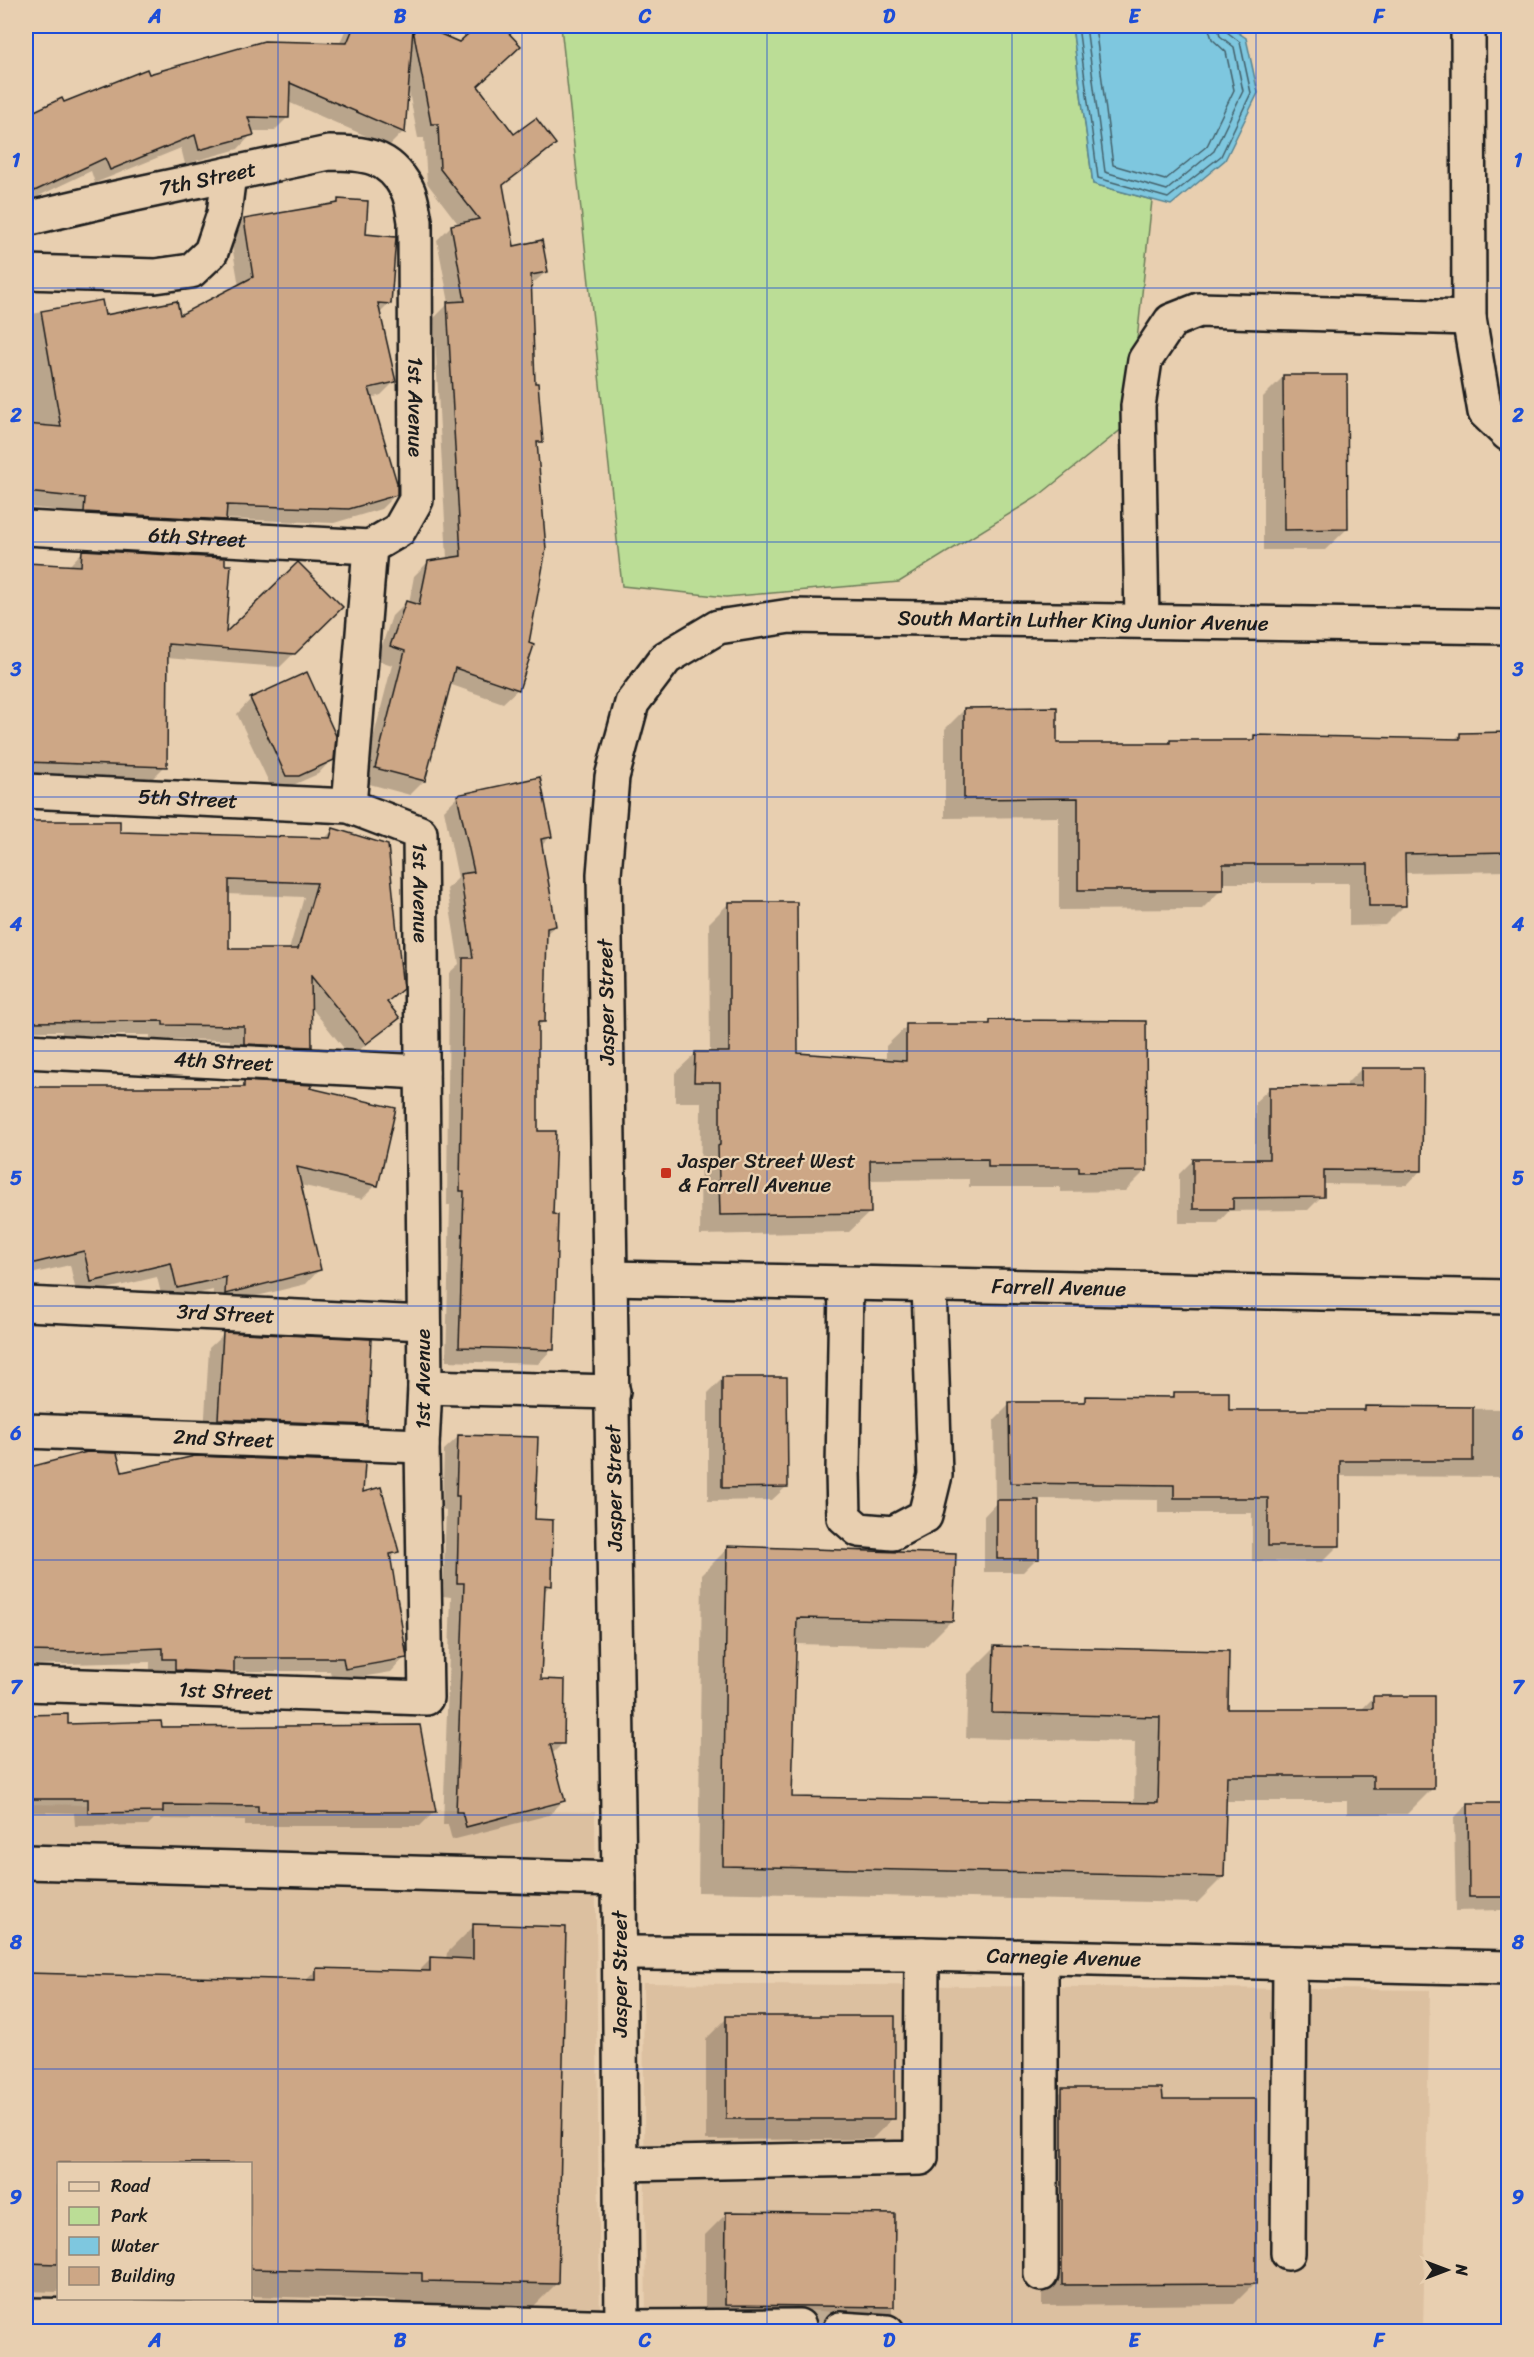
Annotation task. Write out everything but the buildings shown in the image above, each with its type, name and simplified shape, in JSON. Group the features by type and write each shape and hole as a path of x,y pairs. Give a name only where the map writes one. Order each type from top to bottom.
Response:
{"street":[{"path":"1468,26 1468,318 1485,411 1509,434"},
{"name":"7th Street","path":"26,219 329,153 360,153 390,166"},
{"name":"1st Avenue","path":"370,547 399,530 416,500 415,221 408,191 390,166"},
{"path":"26,272 154,276 191,271 211,252 224,214 229,174"},
{"path":"1142,621 1138,406 1145,360 1171,321 1199,310 1468,318"},
{"name":"6th Street","path":"26,528 370,547"},
{"path":"350,806 370,547"},
{"name":"South Martin Luther King Junior Avenue","path":"666,658 718,627 790,616 1509,627"},
{"name":"Jasper Street","path":"622,2329 620,1953 604,874 612,777 632,703 666,658"},
{"name":"5th Street","path":"26,791 350,806"},
{"name":"1st Avenue","path":"350,806 420,833 425,1387 422,1446 426,1698"},
{"name":"4th Street","path":"26,1051 422,1072"},
{"name":"Farrell Avenue","path":"611,1278 1509,1297"},
{"path":"846,1284 844,1517 859,1530 893,1533 925,1516 935,1475 929,1285"},
{"name":"3rd Street","path":"26,1304 424,1323"},
{"path":"425,1387 613,1392"},
{"name":"2nd Street","path":"26,1431 422,1446"},
{"name":"1st Street","path":"26,1684 426,1698"},
{"path":"26,1862 619,1879"},
{"name":"Carnegie Avenue","path":"620,1953 922,1954 1509,1968"},
{"path":"621,2164 921,2158 922,1954"},
{"path":"1041,1957 1041,2274"},
{"path":"1288,2253 1290,1963"},
{"path":"26,2315 302,2325 497,2328 622,2329 799,2326"},
{"path":"840,2329 887,2331"}],"shaded area":[{"path":"26,1804 595,1812 600,2331 26,2332"},
{"path":"643,1983 1430,1990 1423,2331 646,2331"}],"green space":[{"path":"561,26 1072,26 1093,184 1152,200 1128,424 1037,497 899,582 726,597 622,586"}],"water":[{"path":"1072,26 1228,26 1246,38 1258,93 1225,160 1171,205 1093,184"}],"tunnel":[{"path":"799,2326 840,2329"}],"place":[{"name":"Jasper Street West & Farrell Avenue","path":"666,1173"}]}
